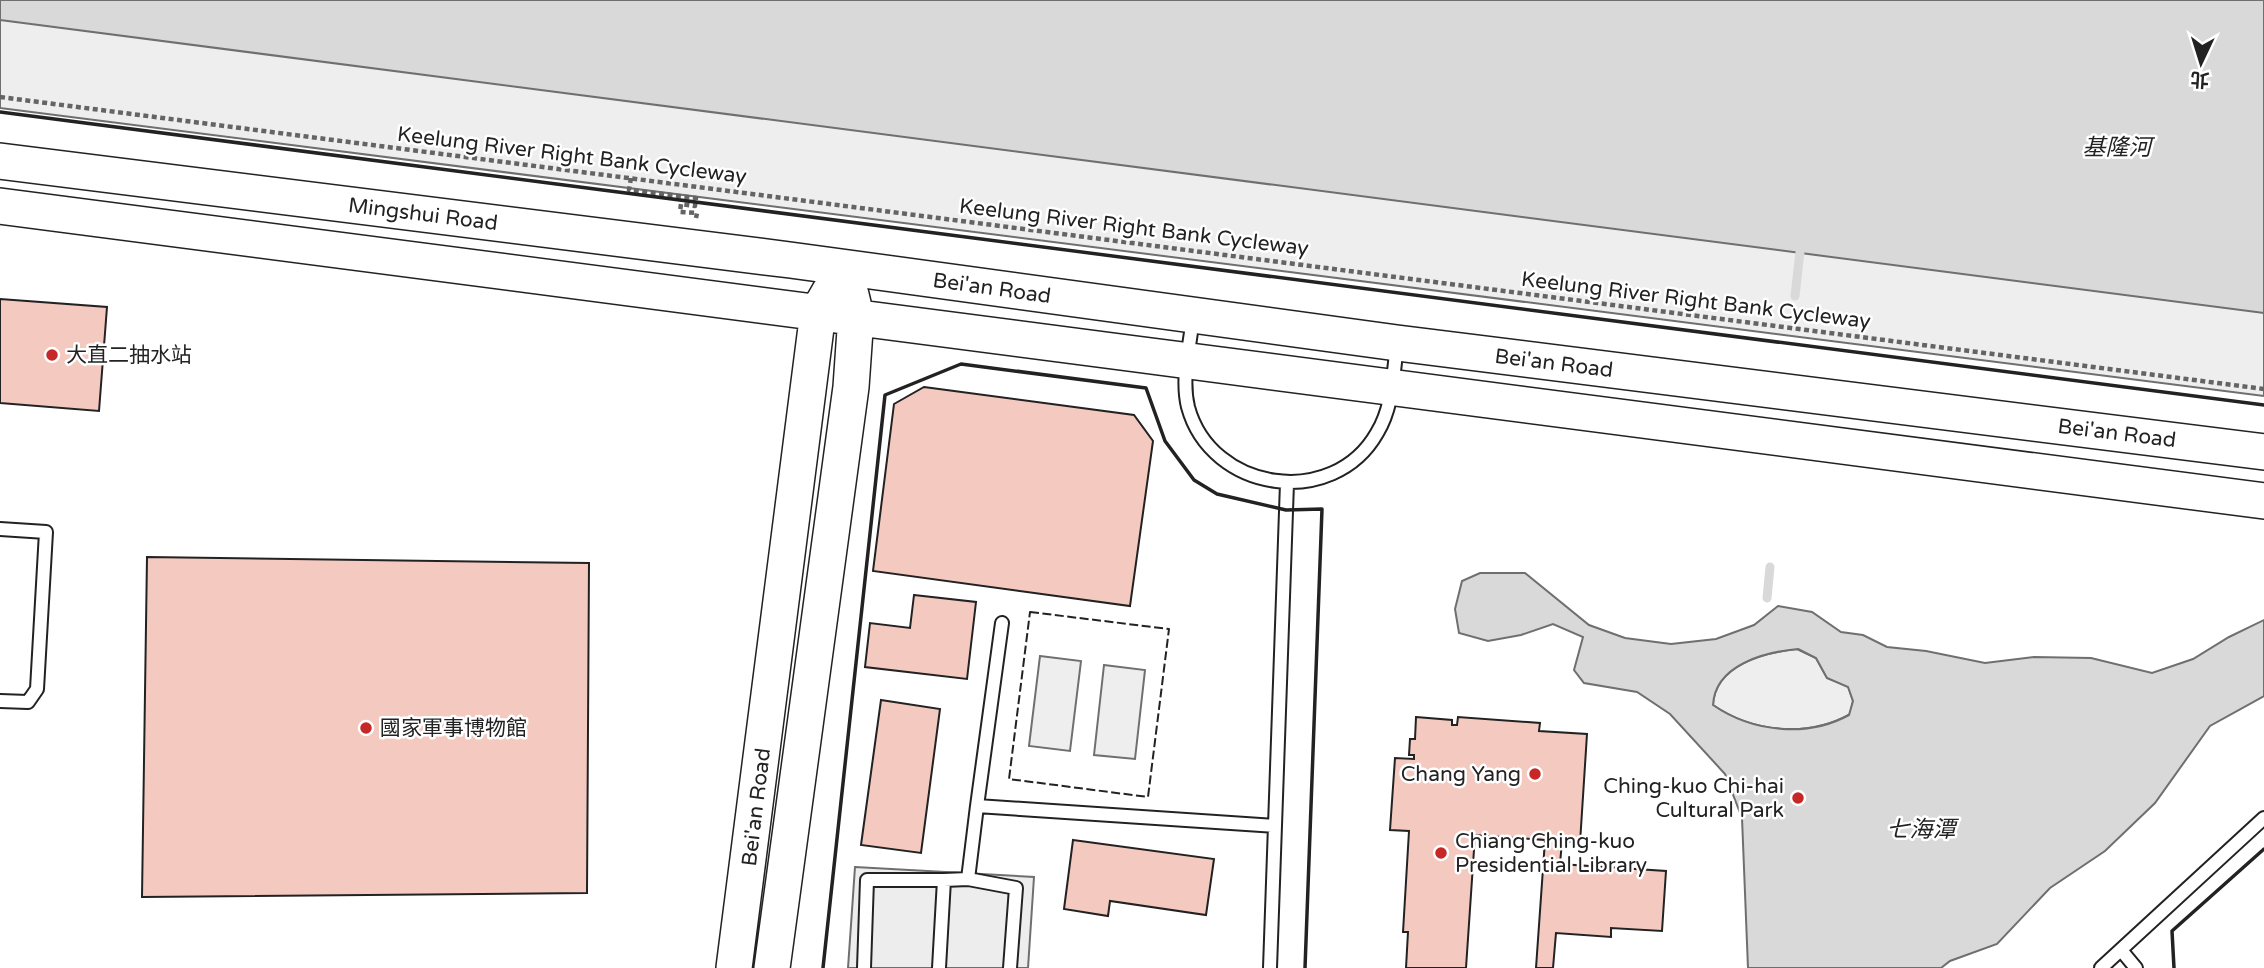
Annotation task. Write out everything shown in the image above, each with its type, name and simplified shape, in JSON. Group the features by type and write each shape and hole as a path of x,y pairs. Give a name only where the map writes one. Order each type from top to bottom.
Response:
{"main road":[{"name":"Mingshui Road","path":"0,161 845,268"},
{"path":"0,206 2264,501"},
{"name":"Bei'an Road","path":"734,968 818,312 845,268"},
{"name":"Bei'an Road","path":"772,968 851,387 856,316 845,268"},
{"name":"Bei'an Road","path":"845,268 1193,317 2264,452"}],"lane":[{"path":"1193,317 1185,374 1188,407 1202,438 1225,461 1255,478 1287,483 1322,478 1354,461 1377,435 1391,402 1397,343"},
{"path":"1270,968 1287,483"},
{"path":"0,529 46,532 37,689 28,702 0,701"},
{"path":"968,879 1002,623"},
{"path":"977,806 1275,826"},
{"path":"2101,968 2264,818"},
{"path":"864,968 867,880 968,879 1016,888 1010,968"},
{"path":"939,968 944,880"},
{"path":"2121,950 2136,968"}],"path":[{"name":"Keelung River Right Bank Cycleway","path":"0,97 2264,389"},
{"path":"631,178 629,190 696,198 695,206 681,205 680,212 697,214 696,220"}],"shaded area":[{"path":"0,0 2264,288 2264,396 0,108"},
{"path":"1797,649 1816,658 1827,678 1848,686 1853,701 1850,714 1816,727 1780,729 1745,721 1713,705 1716,691 1731,671 1756,658"},
{"path":"1040,656 1081,661 1070,751 1029,746"},
{"path":"1104,665 1145,670 1135,759 1094,755"},
{"path":"855,867 1034,877 1028,968 848,968"}],"water":[{"name":"基隆河","path":"0,0 2264,0 2264,313 0,20"},
{"name":"七海潭","path":"1480,573 1525,573 1589,625 1625,638 1671,644 1716,639 1754,625 1778,606 1812,612 1841,632 1863,635 1887,647 1926,651 1985,663 2034,657 2091,658 2152,673 2193,659 2264,620 2264,696 2210,726 2155,803 2105,851 2050,888 1997,944 1950,961 1941,968 1748,968 1742,818 1725,774 1670,714 1637,692 1584,683 1574,670 1583,637 1553,624 1521,635 1488,641 1459,633 1455,609 1462,581","holes":["1798,649 1816,658 1827,678 1848,687 1853,701 1849,715 1816,727 1780,729 1745,721 1713,705 1722,680 1732,670 1757,657"]}],"building":[{"name":"大直二抽水站","path":"0,299 107,307 99,411 0,403"},
{"path":"924,387 1134,415 1153,441 1130,606 873,571 894,404"},
{"name":"國家軍事博物館","path":"147,557 589,563 587,893 142,897"},
{"path":"914,595 976,602 967,679 865,667 870,623 910,628"},
{"path":"881,700 940,709 921,853 861,845"},
{"name":"Chiang Ching-kuo Presidential Library","path":"1416,717 1452,720 1452,725 1457,725 1458,717 1540,723 1539,731 1587,734 1580,843 1562,841 1560,864 1666,871 1662,931 1611,928 1611,937 1556,933 1553,968 1536,968 1545,840 1475,835 1466,968 1406,968 1408,932 1403,932 1409,831 1390,830 1395,758 1414,759 1414,755 1409,755 1410,739 1415,739"},
{"path":"1073,840 1214,859 1206,915 1110,901 1108,916 1064,909"}],"waterway":[{"path":"1795,296 1800,252"},
{"path":"1767,598 1770,567"}],"fence":[{"path":"1030,612 1169,629 1148,797 1009,779 1030,612"}],"wall":[{"path":"0,112 2264,405"},
{"path":"823,968 885,395 961,364 1146,388 1165,441 1194,480 1217,494 1286,510 1322,509 1305,968"},
{"path":"2174,968 2172,931 2264,849"}],"place":[{"name":"大直二抽水站","path":"52,355"},
{"name":"國家軍事博物館","path":"366,728"},
{"name":"Chang Yang","path":"1535,774"},
{"name":"Ching-kuo Chi-hai Cultural Park","path":"1798,798"},
{"name":"Chiang Ching-kuo Presidential Library","path":"1441,853"}]}
